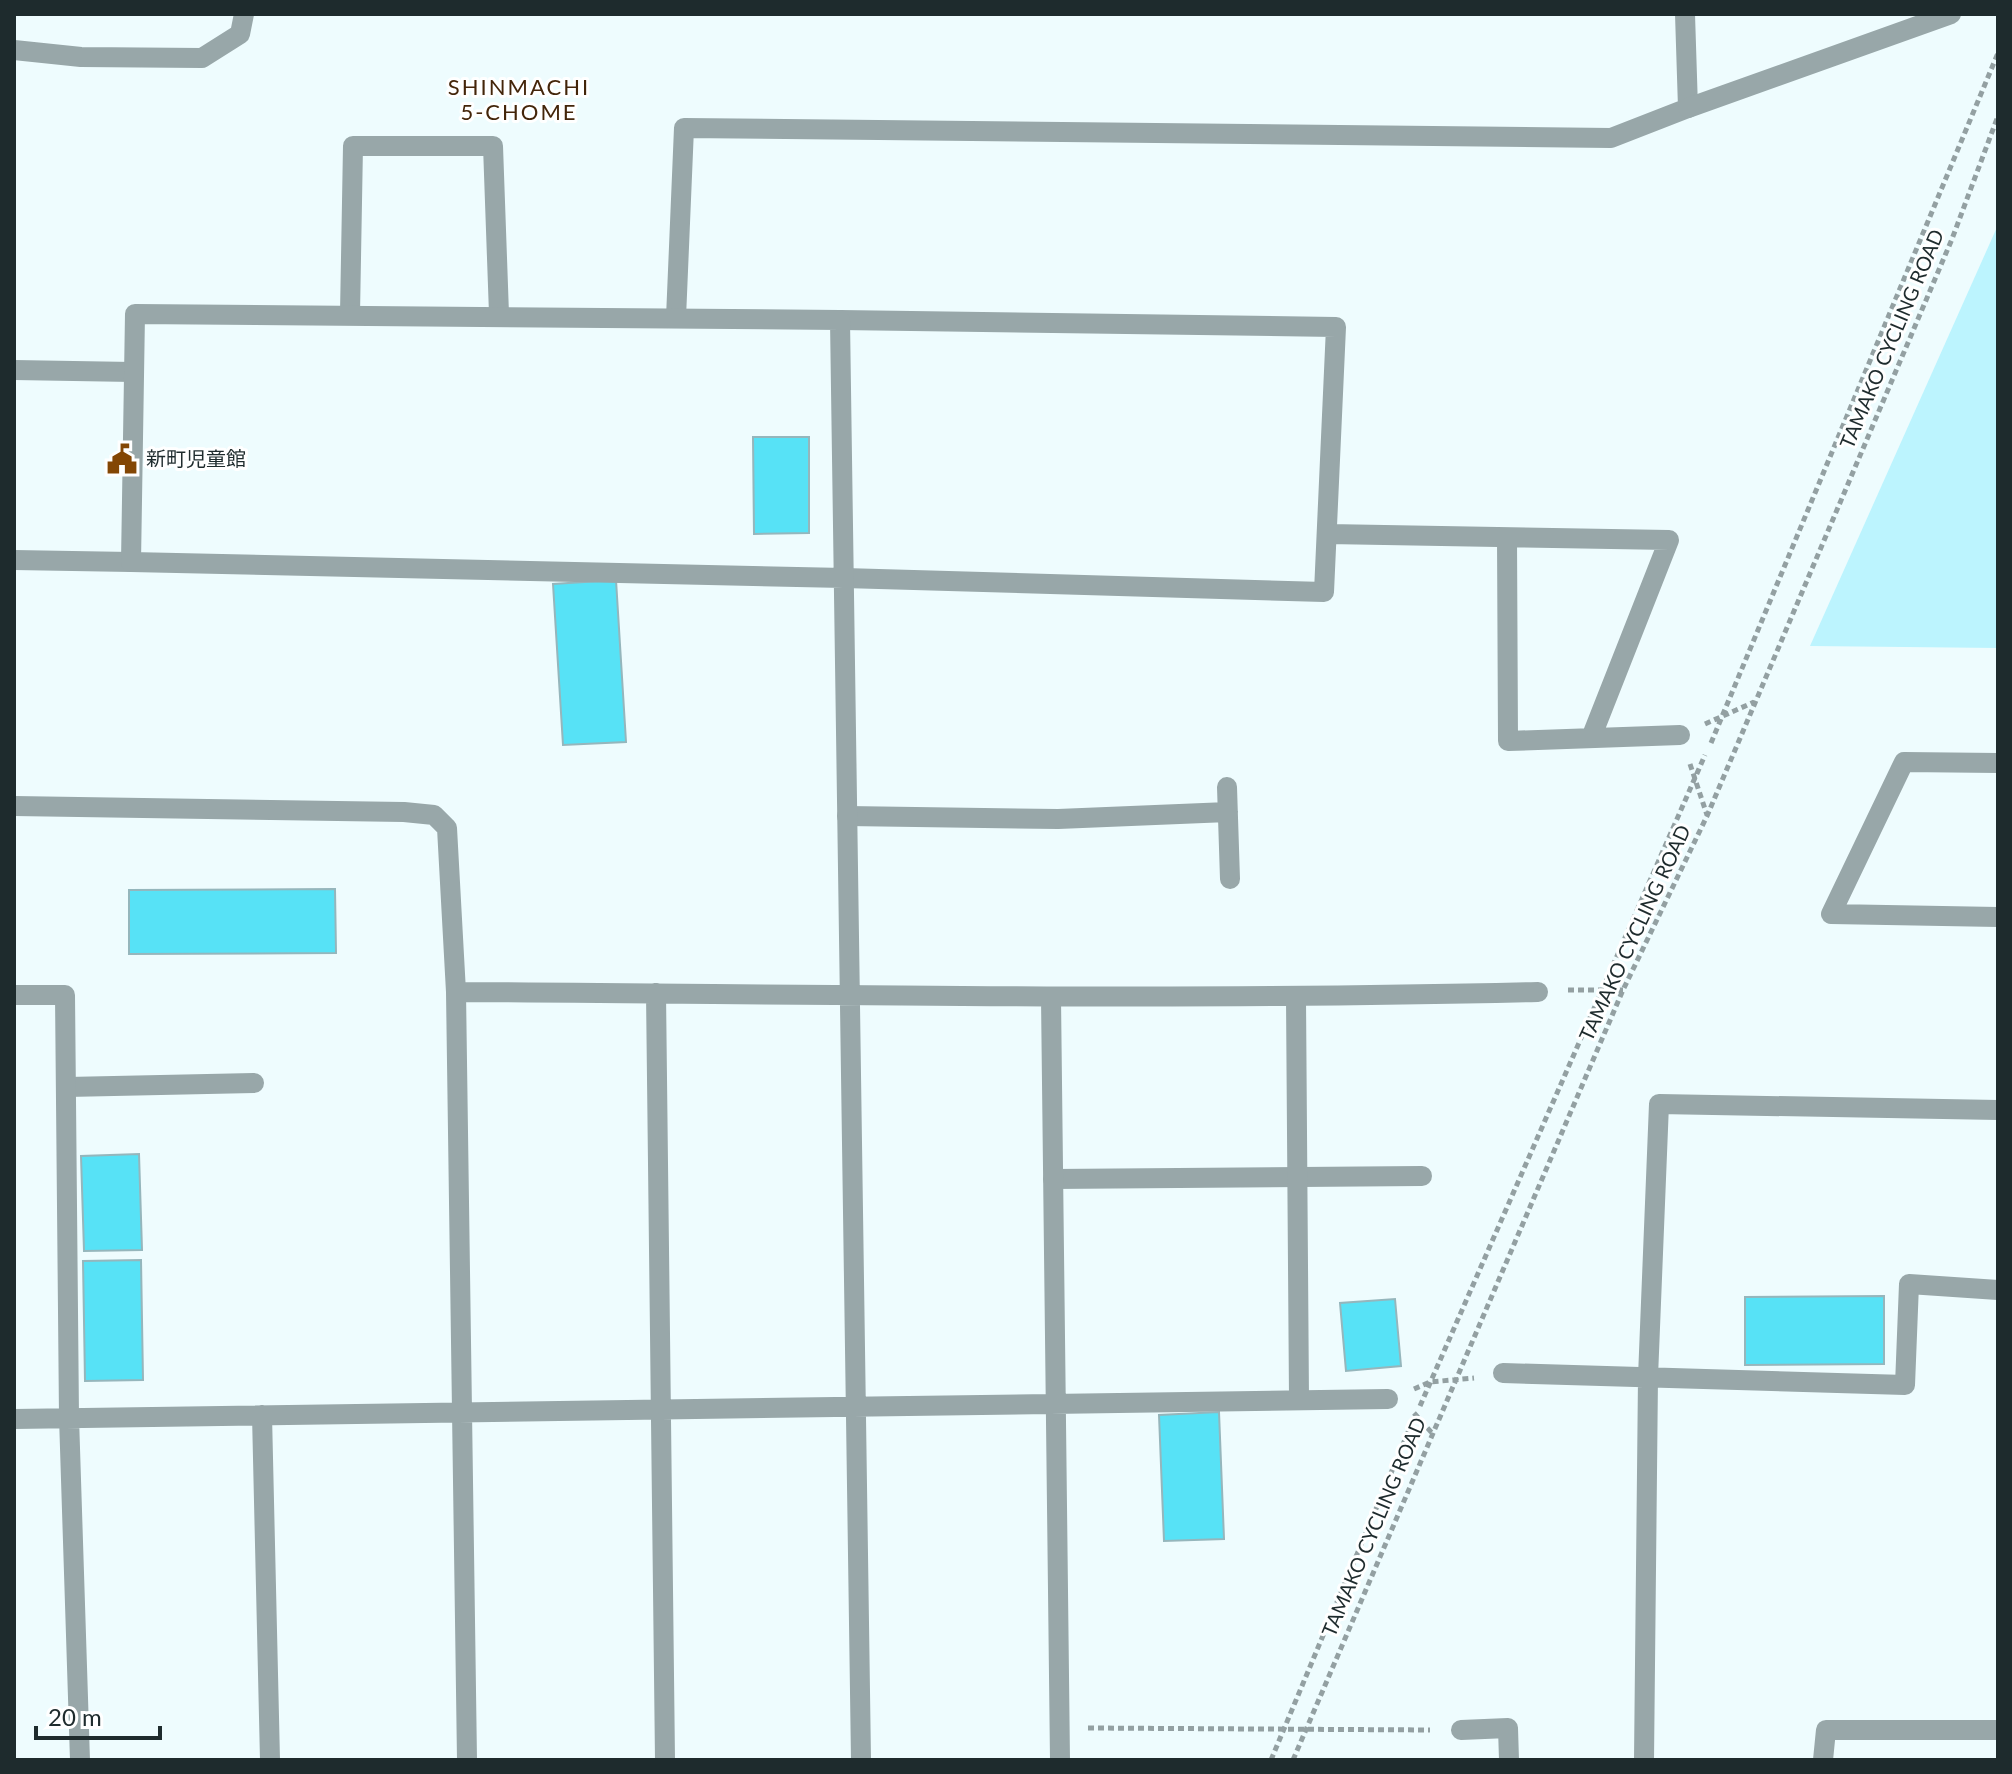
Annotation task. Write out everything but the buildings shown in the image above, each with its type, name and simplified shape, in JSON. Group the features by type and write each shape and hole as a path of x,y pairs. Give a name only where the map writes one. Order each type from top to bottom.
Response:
{"street":[{"path":"14,50 81,57 202,58 240,34 244,14"},
{"path":"1685,14 1688,108"},
{"path":"676,318 684,128 1182,136 1611,138 1951,14"},
{"path":"350,314 353,146 493,146 499,314"},
{"path":"14,560 1324,592 1336,327 499,314 135,314 131,562"},
{"path":"840,320 861,1760"},
{"path":"14,370 133,372"},
{"path":"1328,534 1669,540 1591,738"},
{"path":"1507,538 1508,741 1680,735"},
{"path":"1998,763 1904,762 1831,914 1998,917"},
{"path":"1227,787 1230,879"},
{"path":"14,806 313,809 434,815 447,828 456,992 467,1760"},
{"path":"847,816 1058,819 1228,812"},
{"path":"456,992 1051,998 1296,998 1538,992"},
{"path":"656,993 665,1760"},
{"path":"14,995 65,995 69,1417 80,1760"},
{"path":"1051,998 1060,1760"},
{"path":"1296,998 1299,1399"},
{"path":"67,1087 254,1083"},
{"path":"1644,1760 1648,1377 1659,1104 1998,1110"},
{"path":"1053,1179 1422,1176"},
{"path":"1503,1373 1905,1385 1909,1284 1998,1290"},
{"path":"14,1419 1388,1399"},
{"path":"262,1415 270,1760"},
{"path":"1461,1730 1508,1728 1509,1760"},
{"path":"1823,1760 1826,1730 1998,1730"}],"path":[{"path":"1723,716 1998,53"},
{"name":"TAMAKO CYCLING ROAD","path":"1293,1760 1623,990 1707,816 1952,239 1998,116"},
{"path":"1707,816 1680,735 1756,701"},
{"path":"1271,1760 1430,1382 1695,778"},
{"path":"1603,989 1623,990"},
{"path":"1430,1382 1452,1383"},
{"path":"1059,1728 1461,1730"}],"shaded area":[{"path":"1998,225 1998,648 1810,646"}],"place":[{"name":"新町児童館","path":"122,459"}],"district":[{"name":"SHINMACHI 5-CHOME","path":"519,100"}]}
